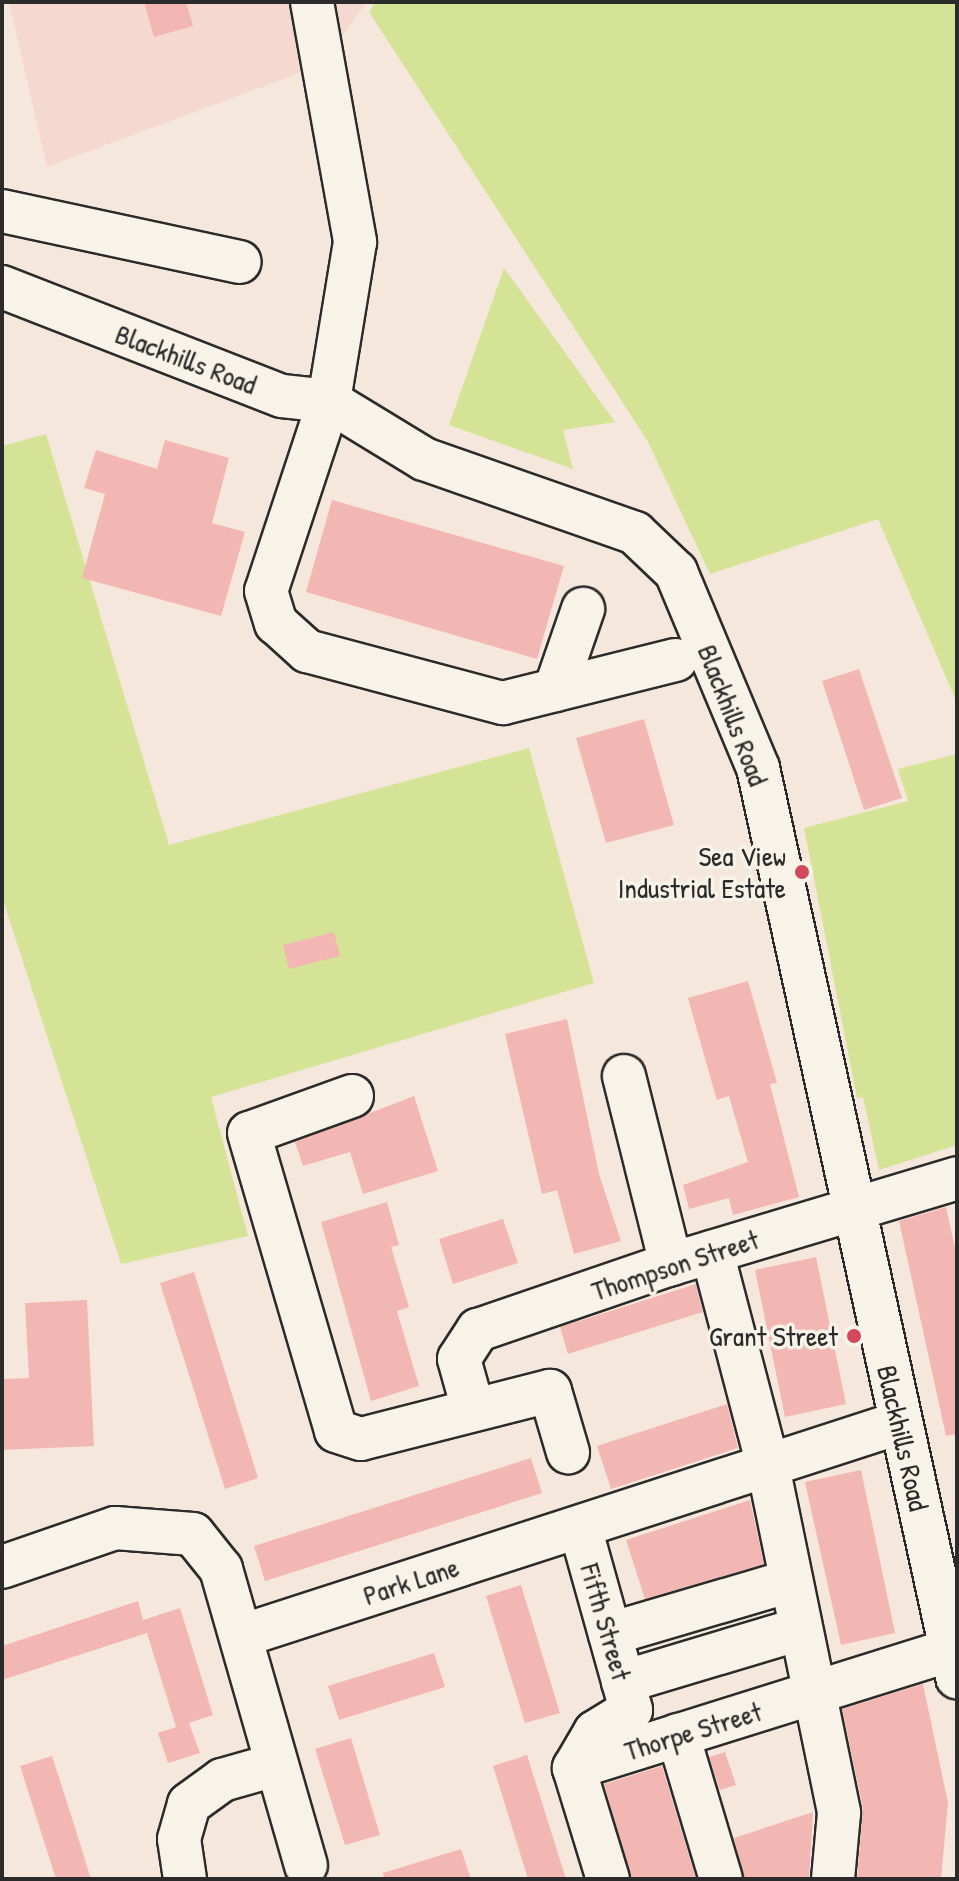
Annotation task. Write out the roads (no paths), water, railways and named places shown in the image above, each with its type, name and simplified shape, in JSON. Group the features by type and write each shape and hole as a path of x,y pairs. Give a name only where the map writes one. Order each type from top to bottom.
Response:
{"street":[{"path":"316,19 355,242 329,401 266,591 276,623 307,651 503,703 676,660"},
{"path":"2,211 240,262"},
{"name":"Blackhills Road","path":"2,287 282,396 329,401 424,459 635,533 676,572 758,768 850,1209 954,1664"},
{"path":"555,690 583,609"},
{"path":"624,1076 671,1264"},
{"path":"352,1096 249,1133 278,1243 336,1431 361,1439 550,1391 568,1452"},
{"name":"Thompson Street","path":"473,1409 459,1359 478,1330 671,1264 957,1178"},
{"path":"712,1252 768,1466 812,1694 839,1813 833,1879"},
{"path":"580,1527 899,1423"},
{"name":"Fifth Street","path":"574,1768 595,1732 631,1710 580,1527"},
{"name":"Park Lane","path":"241,1636 580,1527"},
{"path":"2,1567 115,1528 193,1534 221,1569 306,1865"},
{"path":"610,1634 790,1581"},
{"path":"623,1682 800,1629"},
{"name":"Thorpe Street","path":"574,1768 812,1694 954,1664"},
{"path":"678,1735 721,1879"},
{"path":"185,1879 179,1839 189,1804 222,1780 275,1765"},
{"path":"574,1768 608,1879"}],"place":[{"name":"Sea View Industrial Estate","path":"802,872"},
{"name":"Grant Street","path":"854,1336"}]}
